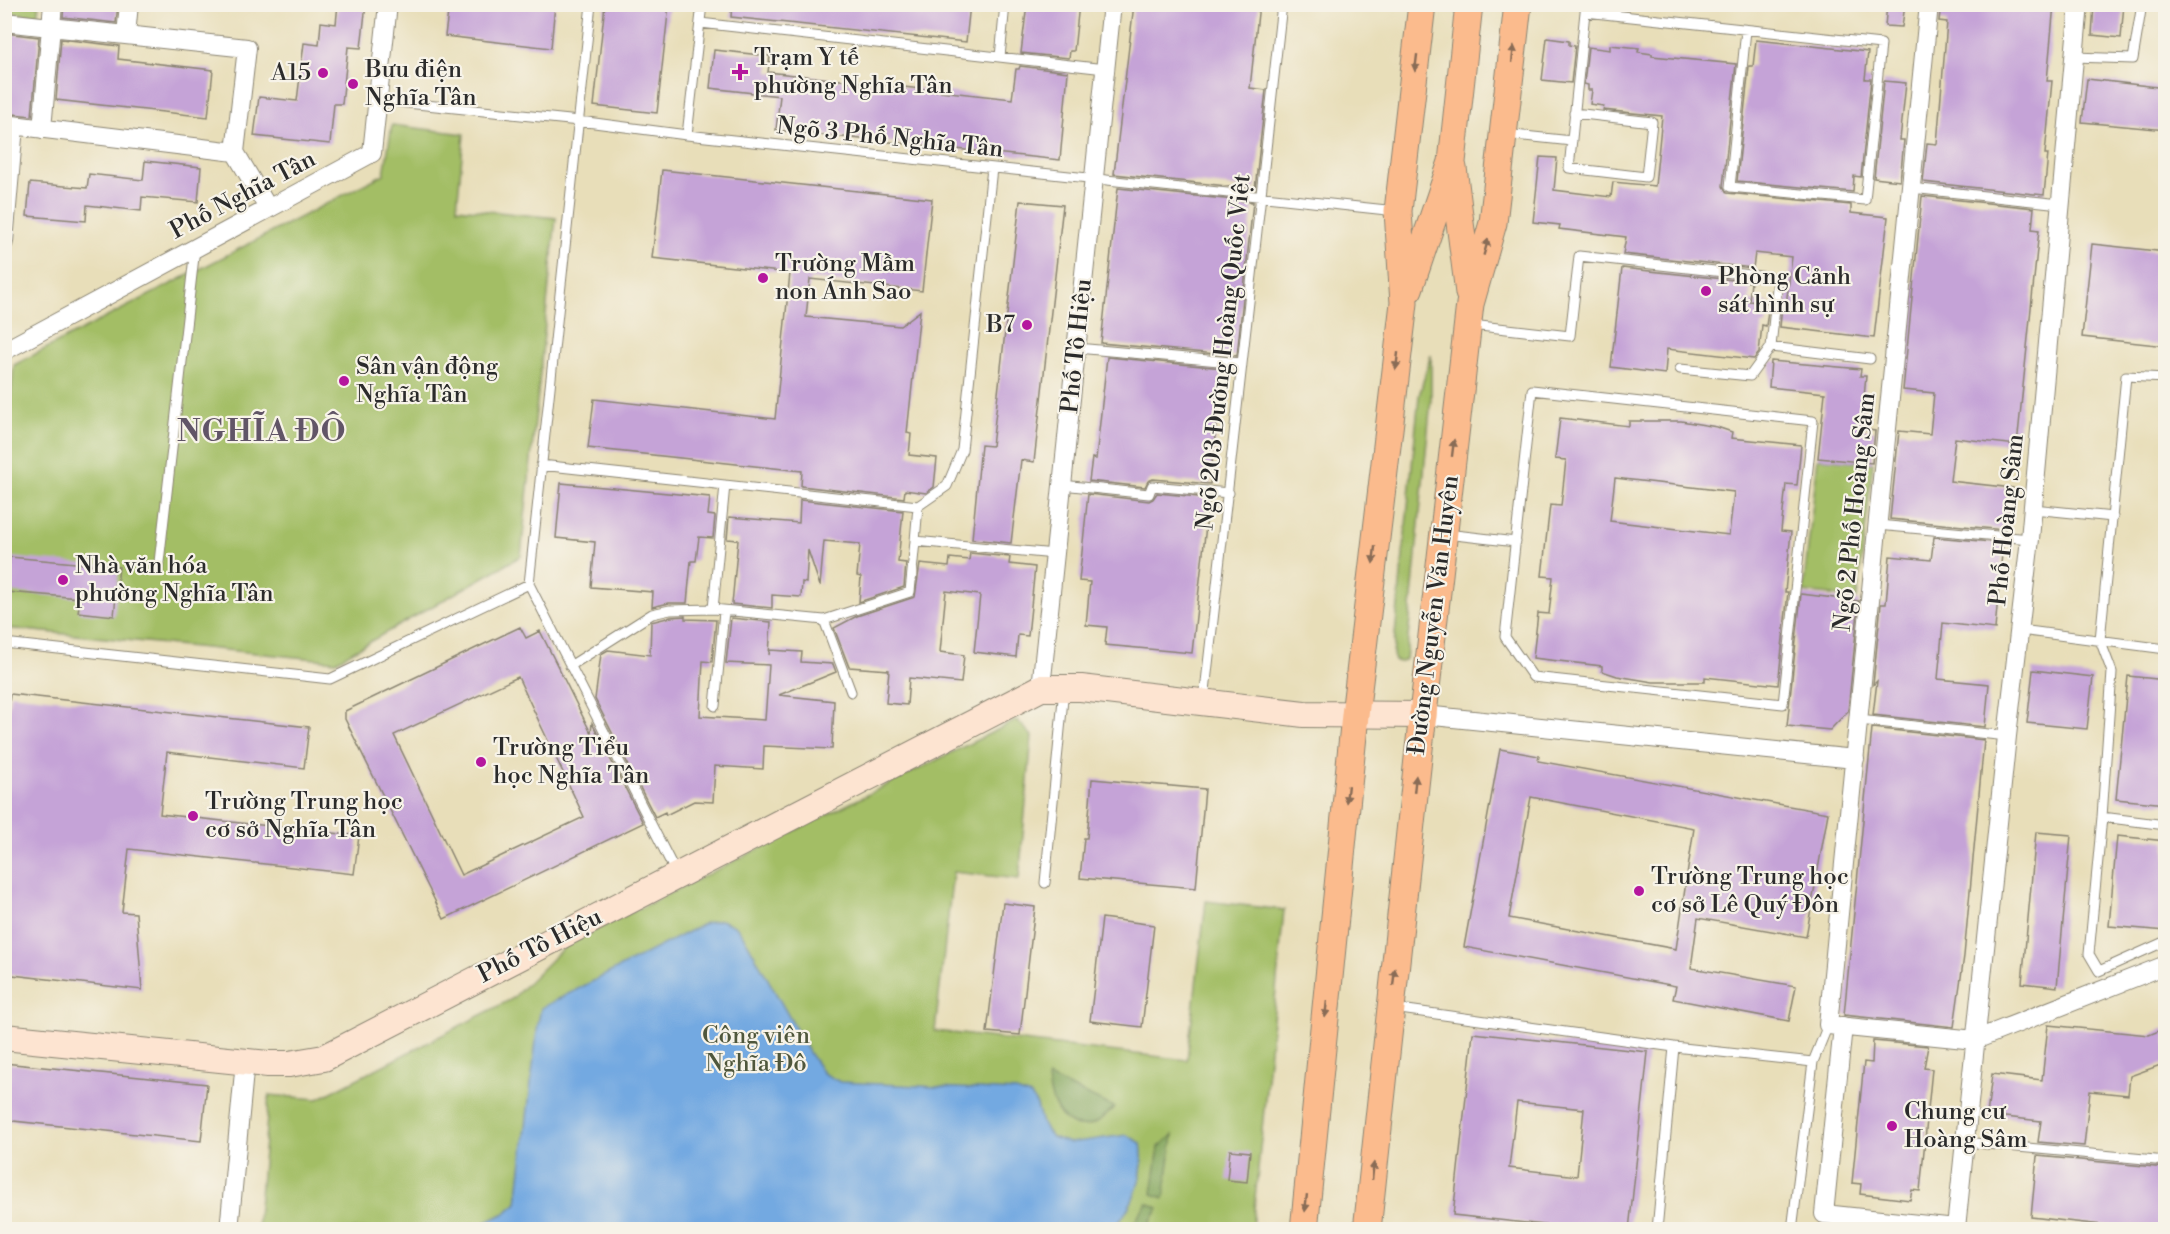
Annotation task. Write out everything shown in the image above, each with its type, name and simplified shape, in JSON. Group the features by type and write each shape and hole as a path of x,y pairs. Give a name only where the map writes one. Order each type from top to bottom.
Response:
{"main road":[{"path":"1304,1230 1355,715 1404,303 1398,211 1422,4"},
{"path":"1469,4 1452,162 1469,314"},
{"name":"Đường Nguyễn Văn Huyên","path":"1367,1230 1469,314 1493,224 1518,4"},
{"path":"1404,303 1452,162"}],"street":[{"path":"42,129 53,4"},
{"path":"126,35 129,4"},
{"name":"Phố Nghĩa Tân","path":"4,351 372,153 388,4"},
{"name":"Phố Tô Hiệu","path":"4,1037 289,1064 324,1058 677,875 1053,687 1055,554 1112,4"},
{"name":"Ngõ 2 Phố Hoàng Sâm","path":"1835,1025 1855,759 1929,4"},
{"name":"Phố Hoàng Sâm","path":"1835,1025 1824,1214 1956,1228 2007,735 2030,539 2079,4"},
{"path":"4,22 247,48 235,152 268,208"},
{"path":"4,242 9,125 235,152"},
{"path":"1053,687 1304,714 1424,715 1855,759"},
{"path":"1835,1025 1975,1040 2166,965"},
{"path":"229,1230 245,1061"}],"lane":[{"path":"591,4 529,584 677,875"},
{"path":"687,135 702,4"},
{"path":"1000,57 1005,4"},
{"name":"Ngõ 203 Đường Hoàng Quốc Việt","path":"1204,703 1229,493 1241,363 1281,4"},
{"path":"2074,57 2133,59 2142,4"},
{"path":"1575,113 1652,122 1646,177 1569,168 1586,12 1881,44 1865,201 1730,187 1746,30"},
{"path":"700,23 1106,69"},
{"name":"Ngõ 3 Phố Nghĩa Tân","path":"378,100 1398,211"},
{"path":"1504,134 1572,141"},
{"path":"542,465 918,506 946,486 962,450 992,168"},
{"path":"1911,188 2060,204"},
{"path":"158,571 195,248"},
{"path":"1469,314 1570,336 1579,256 1778,278 1771,347 1750,376 1680,369"},
{"path":"1771,347 1870,359"},
{"path":"1077,348 1241,363"},
{"path":"2166,378 2126,376 2100,640 2112,672 2102,817 2089,954 2099,971 2166,941"},
{"path":"1532,390 1813,421 1783,704 1533,677 1505,637 1516,542 1532,390"},
{"path":"713,609 725,485"},
{"path":"1062,485 1149,494 1152,486 1229,493"},
{"path":"570,666 652,614 670,610 713,609 824,620 910,592 918,506"},
{"path":"2032,509 2113,517"},
{"path":"1878,525 2030,539"},
{"path":"1444,533 1516,542"},
{"path":"915,541 1055,554"},
{"path":"4,643 330,679 529,584"},
{"path":"715,706 724,610"},
{"path":"824,620 851,692"},
{"path":"2020,630 2166,649"},
{"path":"1045,882 1053,687"},
{"path":"1859,720 2007,735"},
{"path":"2102,817 2166,825"},
{"path":"1391,1008 1674,1047 1813,1062"},
{"path":"1792,1230 1813,1062 1835,1025"},
{"path":"1657,1230 1674,1047"},
{"path":"1965,1142 2166,1161"}],"green space":[{"path":"5,4 39,5 37,16 5,12"},
{"name":"Sân vận động Nghĩa Tân","path":"392,125 464,134 457,208 556,218 521,556 336,661 5,628 4,469 14,365 384,174"},
{"path":"1431,354 1431,399 1406,659 1402,662 1395,661 1393,655 1419,396"},
{"path":"1818,458 1873,463 1857,598 1803,592"},
{"name":"Công viên Nghĩa Đô","path":"1017,720 1032,736 1019,879 953,872 935,1031 1187,1060 1206,901 1284,910 1252,1229 257,1230 269,1095 318,1099 512,999 566,945"},
{"path":"1048,1077 1114,1107 1102,1119 1090,1125 1080,1126 1070,1123 1061,1116 1055,1105"},
{"path":"1173,1135 1164,1198 1152,1194 1159,1147"},
{"path":"1147,1203 1159,1208 1146,1229 1130,1229"}],"water":[{"path":"721,920 737,927 747,942 823,1073 840,1082 1016,1091 1031,1096 1037,1105 1042,1124 1052,1137 1069,1143 1127,1135 1141,1143 1142,1166 1137,1190 1120,1221 1112,1230 472,1229 505,1213 517,1203 541,1008 705,923"}],"building":[{"path":"64,4 118,4 116,23 63,17"},
{"name":"A15","path":"338,4 366,4 361,48 348,47 342,104 334,104 330,144 254,136 259,97 297,101 304,43 319,45 321,22 336,24"},
{"path":"449,4 555,4 551,48 445,36"},
{"path":"605,4 669,4 657,113 594,106"},
{"path":"732,4 970,4 966,42 731,17"},
{"path":"1027,4 1079,4 1074,51 1070,51 1069,58 1021,53"},
{"path":"1134,4 1259,4 1250,88 1266,90 1255,189 1114,174"},
{"path":"1887,4 1905,4 1902,27 1885,26"},
{"path":"1941,4 2054,4 2047,81 2052,81 2045,154 2048,154 2044,195 1923,182 1927,143 1937,144 1947,22 1939,21"},
{"path":"2094,4 2124,4 2121,38 2092,35"},
{"path":"4,33 39,37 32,116 4,113"},
{"path":"1547,38 1569,41 1569,45 1575,46 1571,83 1542,80"},
{"path":"61,39 119,46 118,59 213,70 208,117 56,100"},
{"path":"1756,40 1868,52 1865,79 1871,79 1861,177 1854,176 1853,192 1737,181 1749,66 1753,66"},
{"path":"1610,45 1639,48 1638,52 1652,54 1652,56 1736,64 1723,186 1727,193 1851,205 1851,213 1888,217 1874,338 1780,327 1782,305 1786,305 1792,257 1755,253 1753,268 1623,254 1626,237 1559,229 1560,225 1533,222 1540,157 1557,158 1554,190 1611,197 1613,182 1655,186 1662,116 1603,110 1604,106 1590,104 1592,90 1588,90 1588,85 1584,84 1588,47 1610,50"},
{"path":"714,50 770,56 768,72 1012,99 1016,69 1020,66 1068,72 1060,160 776,130 780,96 710,88"},
{"path":"2087,79 2166,88 2166,130 2082,122"},
{"path":"1884,81 1906,83 1900,140 1904,140 1900,181 1874,178"},
{"path":"145,161 201,167 198,202 142,197 141,211 87,205 86,221 27,216 30,183 87,188 89,174 143,180"},
{"path":"662,170 932,199 922,291 810,279 806,317 900,326 920,311 907,433 911,434 909,455 937,458 934,487 926,493 905,490 904,498 801,486 802,471 588,448 594,399 775,419 790,273 652,258"},
{"path":"1118,188 1253,202 1237,356 1101,343"},
{"path":"1922,196 2034,208 2032,229 2039,230 2017,445 1955,438 1950,481 2013,488 2010,512 2006,512 2005,530 1890,519 1899,431 1930,434 1934,393 1903,390"},
{"name":"B7","path":"1020,201 1063,205 1034,462 1021,460 1011,543 972,539 981,445 992,446"},
{"path":"2092,244 2166,252 2166,346 2082,337"},
{"path":"1622,268 1751,282 1749,301 1769,303 1766,326 1762,325 1759,353 1754,359 1667,349 1665,374 1611,367"},
{"path":"1107,357 1222,368 1210,484 1153,479 1148,481 1145,487 1089,481 1092,458 1096,459"},
{"path":"1771,361 1861,369 1860,376 1866,376 1861,429 1875,431 1872,463 1818,458 1825,393 1769,387"},
{"path":"1560,418 1629,426 1629,421 1681,421 1732,432 1731,438 1801,445 1797,485 1786,484 1781,531 1791,532 1785,592 1788,592 1778,685 1705,677 1705,682 1653,682 1617,676 1602,671 1602,666 1533,658 1538,613 1549,614 1553,577 1542,576 1550,505 1561,506 1566,460 1555,459","holes":["1615,478 1734,492 1729,535 1610,521"]},
{"path":"561,483 710,497 708,515 715,516 713,538 699,537 696,561 691,561 687,603 669,603 652,607 653,592 591,587 595,542 556,538"},
{"path":"1157,493 1209,498 1192,653 1105,645 1107,627 1086,625 1090,582 1079,581 1088,494 1149,501"},
{"path":"800,500 903,511 898,562 906,563 904,587 859,602 861,577 857,576 860,544 824,541 820,586 808,550 806,583 802,582 801,597 772,595 772,608 732,604 738,540 727,539 729,517 799,523"},
{"path":"1934,537 2003,543 1995,629 1943,623 1938,679 1989,684 1985,727 1873,715 1877,681 1873,685 1881,604 1886,604 1890,556 1931,560"},
{"path":"970,553 1010,557 1009,564 1035,567 1028,636 1018,635 1016,657 974,652 980,595 946,591 940,652 964,655 961,683 909,678 907,705 886,703 889,670 849,667 834,628 857,616 915,597 920,564 949,567 950,558 969,560"},
{"name":"Nhà văn hóa phường Nghĩa Tân","path":"10,557 119,567 114,616 78,612 80,598 7,592"},
{"path":"1801,594 1859,601 1848,711 1830,730 1787,726"},
{"path":"685,616 685,619 716,620 712,662 703,661 700,716 765,720 769,665 726,663 731,618 771,622 769,655 770,650 802,652 801,662 833,664 836,672 779,695 834,701 832,749 764,746 763,769 715,766 713,802 694,801 666,815 665,812 655,817 595,699 601,654 608,650 650,655 651,622"},
{"path":"520,627 526,638 540,631 591,733 592,723 643,823 444,919 345,719 345,711","holes":["518,677 584,817 461,875 394,735"]},
{"path":"2033,670 2093,677 2087,729 2027,723"},
{"path":"2128,676 2166,680 2166,804 2116,799"},
{"path":"10,694 309,727 304,768 167,752 160,814 359,836 354,874 129,849 122,912 136,913 142,990 4,974 4,747"},
{"path":"1872,728 1984,740 1964,956 1954,1027 1844,1015"},
{"path":"1500,749 1539,756 1538,761 1828,813 1806,937 1698,918 1691,968 1796,986 1789,1021 1673,999 1676,986 1464,947","holes":["1531,797 1694,828 1676,949 1509,918"]},
{"path":"1092,779 1205,789 1196,888 1080,878 1084,838 1087,838"},
{"path":"2036,832 2071,835 2057,987 2022,983"},
{"path":"2117,836 2166,841 2166,931 2109,926"},
{"path":"1003,903 1035,907 1020,1035 987,1032"},
{"path":"1102,918 1154,925 1142,1027 1090,1021"},
{"path":"2048,1025 2149,1035 2166,1028 2166,1063 2130,1076 2128,1095 2090,1091 2084,1146 2038,1142 2041,1121 1987,1115 1992,1074 2042,1080"},
{"path":"1473,1033 1648,1052 1629,1230 1590,1230 1453,1215","holes":["1517,1102 1584,1109 1577,1176 1509,1168"]},
{"name":"Chung cư Hoàng Sâm","path":"1873,1041 1928,1046 1924,1068 1932,1069 1920,1191 1912,1190 1910,1200 1860,1194 1861,1184 1852,1183 1864,1062 1872,1063"},
{"path":"4,1063 207,1084 201,1141 4,1120"},
{"path":"1230,1150 1250,1152 1247,1182 1227,1180"},
{"path":"2037,1156 2166,1168 2166,1230 2147,1230 2031,1217"}],"place":[{"name":"Trạm Y tế phường Nghĩa Tân","path":"740,72"},
{"name":"A15","path":"323,73"},
{"name":"Bưu điện Nghĩa Tân","path":"353,84"},
{"name":"Trường Mầm non Ánh Sao","path":"763,278"},
{"name":"Phòng Cảnh sát hình sự","path":"1706,291"},
{"name":"B7","path":"1027,325"},
{"name":"Sân vận động Nghĩa Tân","path":"344,381"},
{"name":"Nhà văn hóa phường Nghĩa Tân","path":"63,580"},
{"name":"Trường Tiểu học Nghĩa Tân","path":"481,762"},
{"name":"Trường Trung học cơ sở Nghĩa Tân","path":"193,816"},
{"name":"Trường Trung học cơ sở Lê Quý Đôn","path":"1639,891"},
{"name":"Chung cư Hoàng Sâm","path":"1892,1126"}],"district":[{"name":"NGHĨA ĐÔ","path":"262,432"}]}
